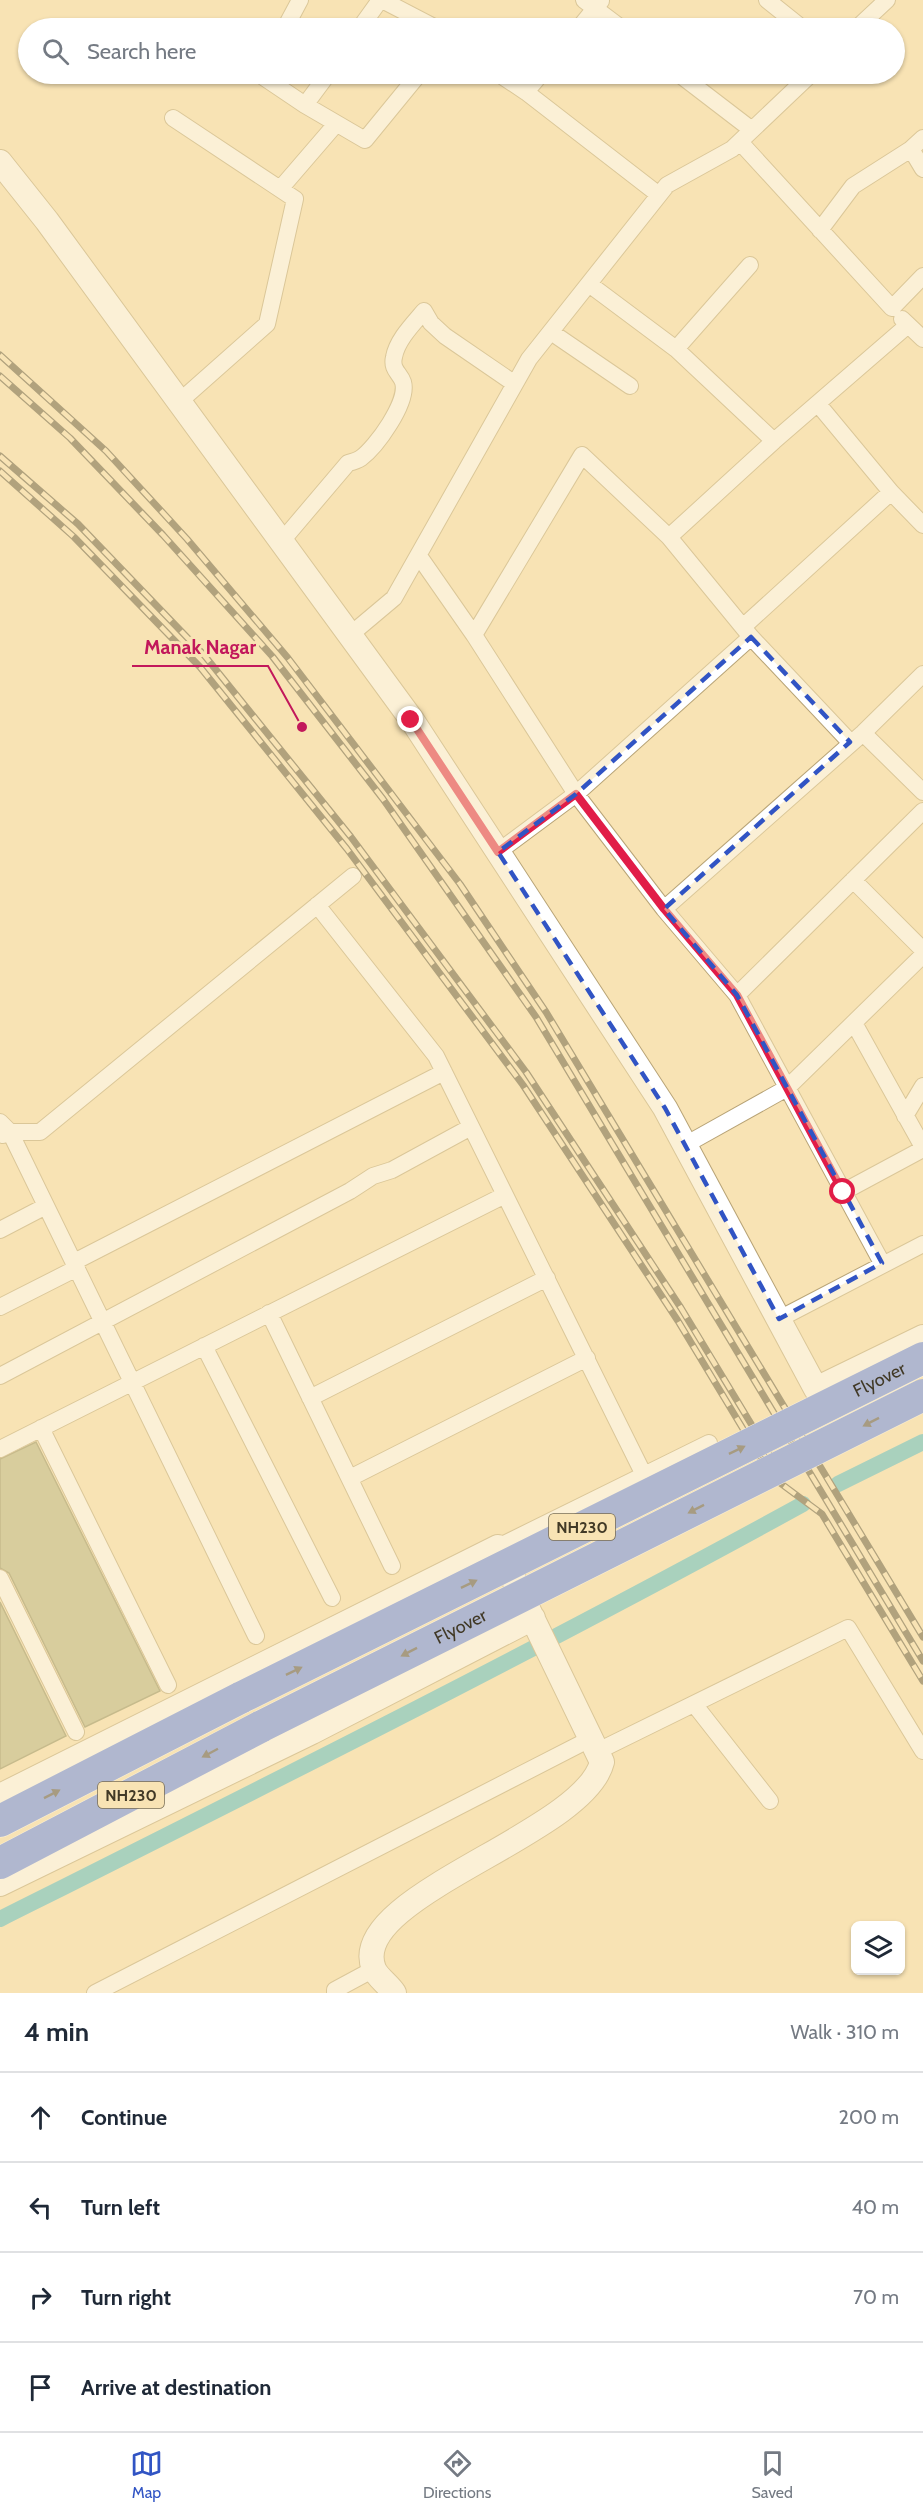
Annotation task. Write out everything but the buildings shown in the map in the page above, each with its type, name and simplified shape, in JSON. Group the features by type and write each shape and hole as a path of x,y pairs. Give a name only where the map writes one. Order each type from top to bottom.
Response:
{"highway":[{"name":"Flyover","path":"0,1821 242,1697 923,1358"},
{"name":"Flyover","path":"0,1863 262,1726 923,1395"}],"street":[{"path":"290,18 300,0"},
{"path":"368,18 381,0 416,18"},
{"path":"766,0 789,18"},
{"path":"868,18 887,0"},
{"path":"585,18 594,3 610,18"},
{"path":"274,84 365,140 411,84"},
{"path":"305,105 321,84"},
{"path":"514,84 659,195"},
{"path":"526,92 533,84"},
{"path":"690,84 746,136 820,230 923,339"},
{"path":"350,635 394,598 529,359 667,185 732,149 801,84"},
{"path":"173,118 295,199 267,324 179,402"},
{"path":"280,189 336,124"},
{"path":"820,230 853,186 917,144 923,169"},
{"path":"0,162 47,221 411,720 665,1108 816,1389 923,1337"},
{"path":"676,349 750,265"},
{"path":"892,308 923,276"},
{"path":"589,284 676,349 774,441"},
{"path":"281,542 348,464 361,458 380,438 394,417 403,396 403,382 394,369 394,357 405,334 424,311 431,323 445,336 515,384"},
{"path":"669,537 774,441 908,325"},
{"path":"551,332 630,386"},
{"path":"818,404 891,492 923,525"},
{"path":"474,635 582,455 669,537 748,632 857,737 923,792"},
{"path":"498,852 576,794 748,632 891,492"},
{"path":"419,556 474,635 576,794 664,909 737,995 882,1263"},
{"path":"664,909 857,737 923,674"},
{"path":"737,995 923,811"},
{"path":"3,1130 40,1132 353,876"},
{"path":"853,880 923,950"},
{"path":"317,905 436,1056 644,1475"},
{"path":"685,1145 787,1088 923,955"},
{"path":"843,1192 923,1148 854,1023"},
{"path":"0,1307 75,1265 444,1072"},
{"path":"905,1116 923,1086"},
{"path":"0,1376 350,1191 373,1176 392,1170 471,1127"},
{"path":"3,1130 46,1206 256,1636"},
{"path":"0,1449 505,1195"},
{"path":"0,1230 46,1206"},
{"path":"779,1319 882,1263 923,1244"},
{"path":"310,1398 547,1278"},
{"path":"269,1313 392,1566"},
{"path":"204,1346 332,1598"},
{"path":"350,1478 587,1358"},
{"path":"41,1428 168,1684"},
{"path":"0,1796 498,1546 709,1443"},
{"path":"394,1993 374,1969 371,1947 389,1919 453,1874 537,1829 582,1795 599,1774 602,1762 498,1546"},
{"path":"0,1578 76,1732"},
{"path":"0,1884 535,1623"},
{"path":"95,1993 595,1745 694,1704 848,1628 923,1751"},
{"path":"694,1704 770,1801"},
{"path":"335,1993 335,1990 374,1969"}],"highlighted area":[{"path":"751,637 850,742 664,909 737,995 882,1263 779,1319 665,1108 498,852 576,794"}],"waterway":[{"path":"838,1484 923,1442"},
{"path":"0,1919 303,1767 803,1504"}],"railway":[{"path":"0,355 106,451 187,539 288,658 460,884 546,1012 923,1637"},
{"path":"0,376 70,438 163,535 272,656 383,799 536,1017 923,1661"},
{"path":"0,456 78,524 204,655 351,837 526,1072 681,1308 776,1465"},
{"path":"0,471 74,537 200,667 347,849 523,1085 678,1321 772,1477 822,1514 923,1681"}],"place":[{"name":"Manak Nagar","path":"302,727"}],"route":[{"path":"411,720 498,852 576,794 664,909 737,995 843,1192"}]}
